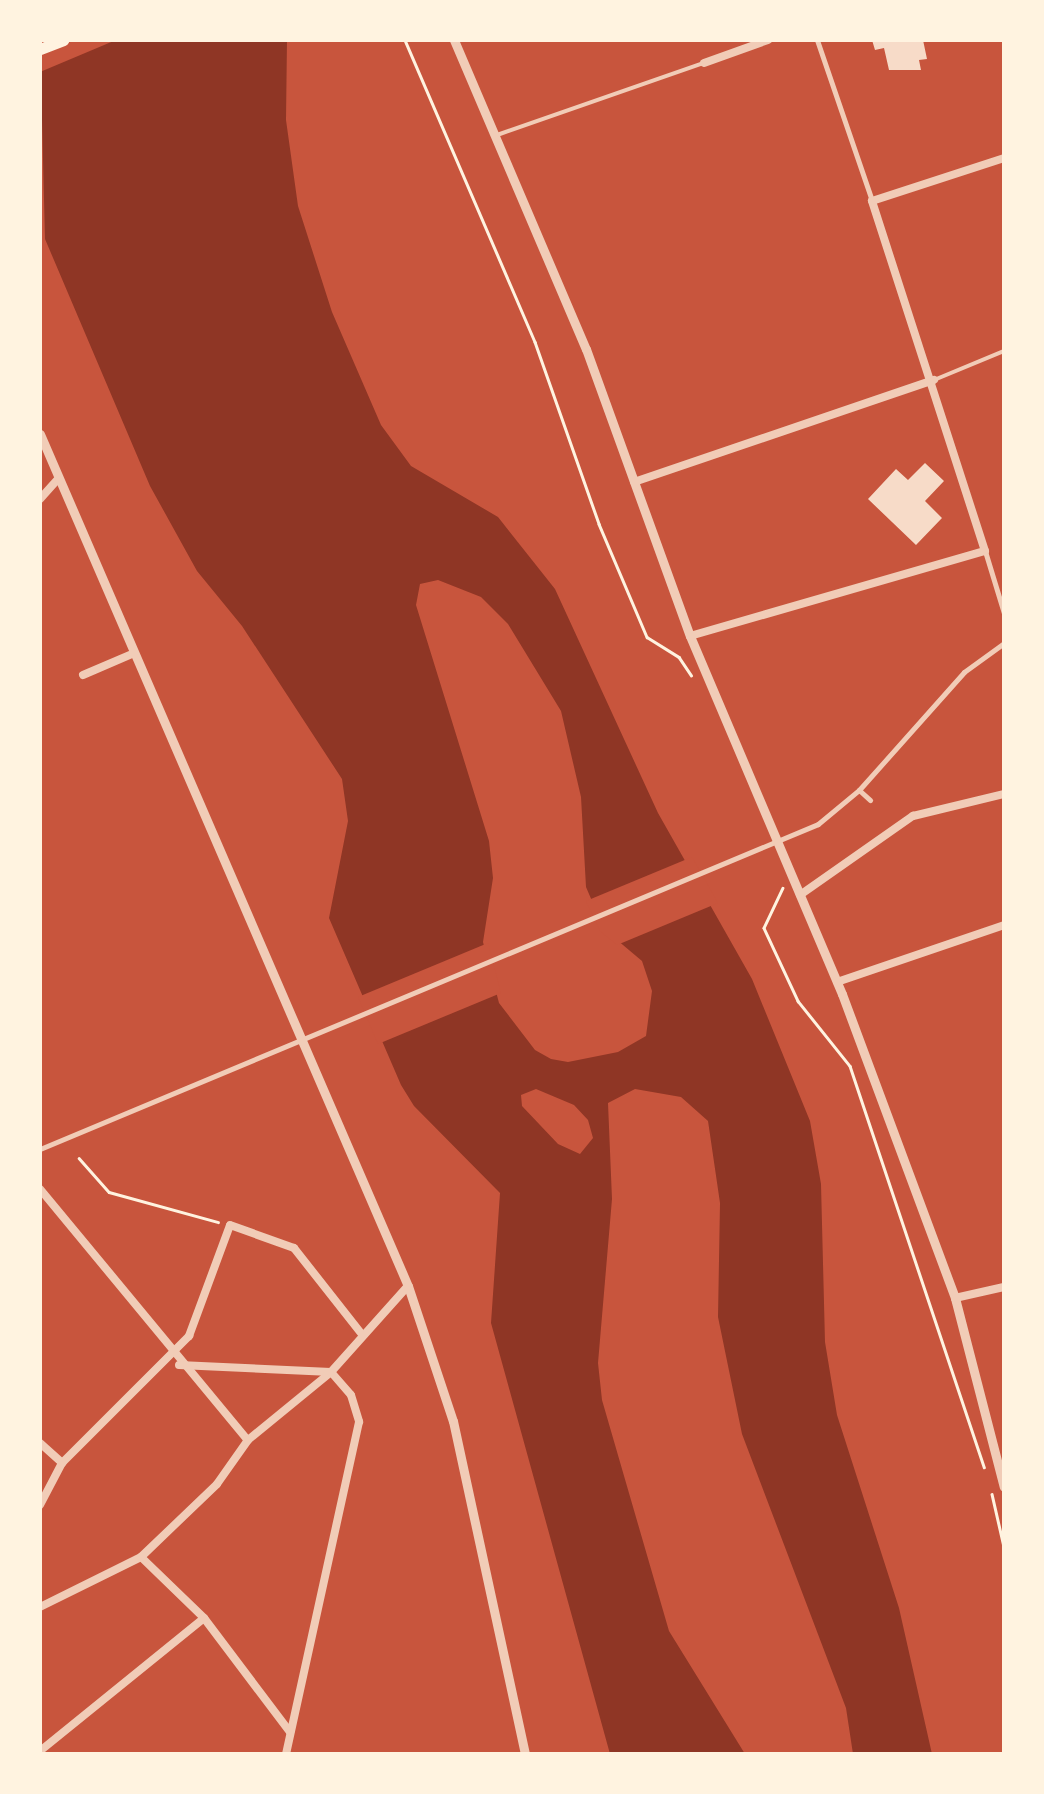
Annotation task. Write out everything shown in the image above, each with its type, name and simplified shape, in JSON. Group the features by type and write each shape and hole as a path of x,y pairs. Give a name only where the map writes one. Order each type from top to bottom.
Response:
{"main road":[{"path":"40,50 62,40"}],"street":[{"path":"454,40 497,136 634,482 690,636 837,982 955,1298 1004,1487"},
{"path":"704,63 768,40"},
{"path":"817,40 934,380 1004,613"},
{"path":"872,201 1004,158"},
{"path":"634,482 934,380"},
{"path":"40,434 408,1286 453,1421 525,1754"},
{"path":"40,499 58,478"},
{"path":"690,636 985,551"},
{"path":"40,1149 818,824 858,790 964,672 1004,643"},
{"path":"83,675 132,654"},
{"path":"858,790 870,800"},
{"path":"800,895 913,816 1004,794"},
{"path":"837,982 1004,925"},
{"path":"40,1189 170,1353 248,1440"},
{"path":"40,1505 62,1462 189,1336 230,1225 294,1248 360,1333"},
{"path":"40,1607 141,1557 217,1484 248,1440 331,1372 360,1333 408,1286"},
{"path":"955,1298 1004,1287"},
{"path":"180,1364 331,1372 351,1395 358,1440 286,1754"},
{"path":"40,1443 62,1462"},
{"path":"141,1557 204,1618 291,1733"},
{"path":"40,1751 204,1618"}],"lane":[{"path":"497,136 704,63"},
{"path":"934,380 1004,351"}],"path":[{"path":"405,40 534,342 599,524 647,636 679,657 700,690"},
{"path":"782,891 764,928 798,1001 850,1066 946,1338 1004,1547"},
{"path":"79,1158 109,1192 230,1225"}],"shaded area":[{"path":"40,40 287,40 286,120 298,206 332,312 381,425 411,466 498,517 555,589 658,813 752,979 810,1121 821,1184 825,1342 837,1415 899,1608 932,1754 853,1754 846,1708 742,1434 718,1317 720,1203 708,1121 681,1097 635,1089 608,1103 612,1199 598,1363 602,1400 669,1631 745,1754 610,1754 491,1323 500,1193 414,1106 401,1085 329,918 348,821 342,779 242,626 197,571 150,486 45,239","holes":["438,580 481,597 508,624 561,711 581,797 586,887 604,929 642,961 652,991 646,1036 618,1052 568,1062 551,1059 535,1050 499,1003 483,942 493,878 489,841 416,605 420,584","536,1089 574,1105 588,1120 593,1138 580,1154 558,1144 522,1106 521,1095"]}],"pier":[{"path":"40,40 116,40 40,72"},
{"path":"692,857 718,903 617,945 600,931 586,901"},
{"path":"488,943 501,993 378,1044 358,997"}],"building":[{"path":"872,40 923,40 927,59 919,60 921,70 889,70 884,48 875,50"},
{"path":"925,463 944,481 925,501 942,518 916,545 868,499 896,469 908,480"}]}
